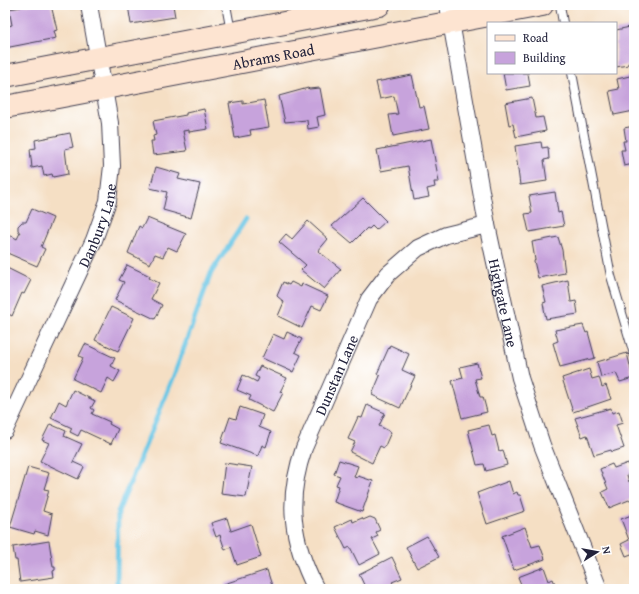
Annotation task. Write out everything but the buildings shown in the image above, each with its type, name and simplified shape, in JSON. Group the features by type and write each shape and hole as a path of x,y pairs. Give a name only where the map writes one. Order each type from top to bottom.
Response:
{"main road":[{"name":"Abrams Road","path":"5,76 231,33 315,14 379,5"},
{"name":"Abrams Road","path":"5,107 105,88 450,14 542,5"}],"street":[{"name":"Danbury Lane","path":"5,430 94,240 108,201 112,166 110,123 105,88 89,5"},
{"name":"Highgate Lane","path":"450,14 487,225 520,378 542,445 598,589"},
{"name":"Dunstan Lane","path":"316,589 301,555 295,528 292,502 296,472 304,448 370,299 388,274 418,248 446,235 487,225"}],"lane":[{"path":"226,5 231,33"},
{"path":"560,5 563,22"},
{"path":"572,74 611,276 634,354"}],"waterway":[{"path":"120,589 117,582 118,512 173,378 211,273 246,219"}]}
